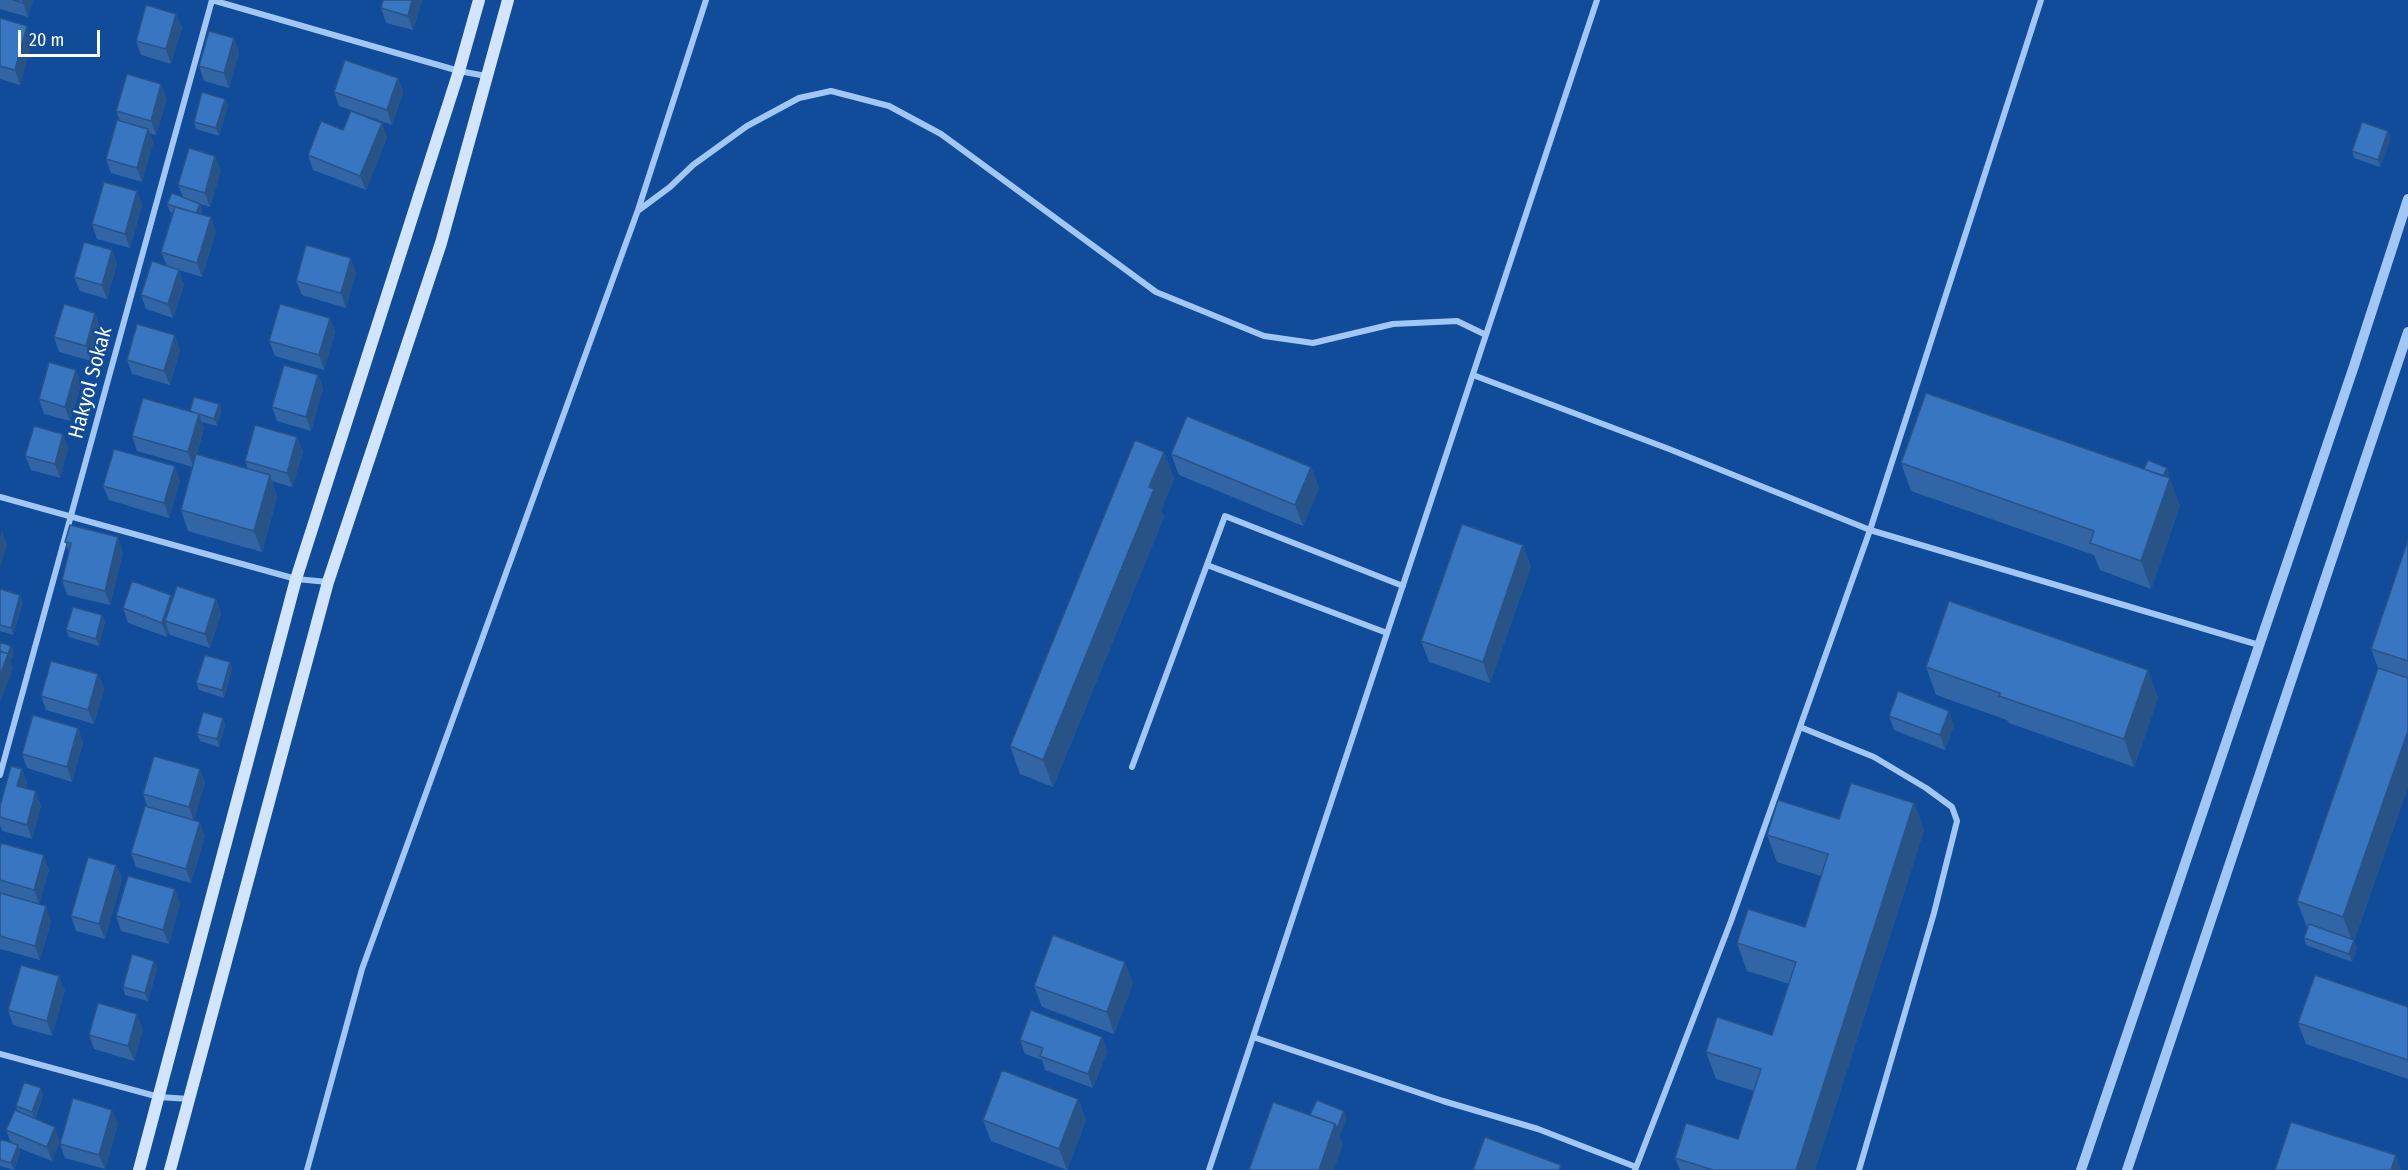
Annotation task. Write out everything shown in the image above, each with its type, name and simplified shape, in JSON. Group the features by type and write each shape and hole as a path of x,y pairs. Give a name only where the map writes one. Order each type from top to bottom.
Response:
{"main road":[{"path":"139,1170 296,579 459,71 479,0"},
{"path":"171,1170 328,582 441,243 508,0"}],"street":[{"path":"212,0 459,71 487,76"},
{"name":"Hakyol Sokak","path":"0,775 212,0"},
{"path":"307,1170 362,969 638,210 706,0"},
{"path":"1209,1170 1597,0"},
{"path":"1253,1037 1443,1101 1538,1128 1636,1168 1731,921 1870,530 2041,0"},
{"path":"638,210 670,187 693,165 747,126 799,98 831,91 889,106 941,134 1156,292 1264,336 1313,343 1393,324 1457,321 1486,335"},
{"path":"2081,1170 2406,215 2408,199"},
{"path":"2127,1170 2408,332"},
{"path":"1473,375 1669,449 1870,530 2259,645"},
{"path":"0,497 296,579 328,582"},
{"path":"1132,767 1225,516 1403,586"},
{"path":"1207,565 1387,633"},
{"path":"1800,727 1874,757 1918,783 1952,807 1957,821 1931,924 1858,1170"},
{"path":"0,1054 159,1097 190,1100"}],"building":[{"path":"383,0 412,0 408,16 381,8"},
{"path":"146,5 176,14 166,49 136,41"},
{"path":"0,18 27,26 15,70 0,66"},
{"path":"209,31 234,38 224,73 199,66"},
{"path":"345,60 398,78 387,110 334,92"},
{"path":"127,74 161,84 151,121 116,111"},
{"path":"202,92 225,99 216,128 194,122"},
{"path":"351,111 382,123 360,176 308,155 321,121 343,130"},
{"path":"117,120 148,129 137,168 106,159"},
{"path":"2362,122 2388,131 2378,160 2352,151"},
{"path":"189,148 215,156 205,193 178,185"},
{"path":"104,182 137,191 125,234 92,224"},
{"path":"172,193 200,204 196,213 167,204"},
{"path":"175,207 211,217 197,263 161,252"},
{"path":"84,242 112,250 102,285 74,277"},
{"path":"306,245 351,258 341,293 296,281"},
{"path":"152,261 179,270 168,304 141,295"},
{"path":"64,304 95,313 86,346 54,337"},
{"path":"280,304 330,318 319,355 269,341"},
{"path":"137,324 175,335 164,371 127,360"},
{"path":"49,362 76,370 65,407 39,399"},
{"path":"284,365 318,375 306,417 272,407"},
{"path":"1926,393 2170,478 2141,561 2090,543 2094,531 1901,463"},
{"path":"194,397 219,404 214,419 190,411"},
{"path":"143,398 199,414 188,452 132,436"},
{"path":"1187,416 1311,467 1295,505 1171,454"},
{"path":"255,425 297,437 287,473 245,461"},
{"path":"34,426 63,434 55,464 25,456"},
{"path":"1135,440 1164,452 1149,487 1154,489 1043,760 1010,746"},
{"path":"114,449 175,466 164,503 103,486"},
{"path":"196,454 270,475 254,531 181,510"},
{"path":"2148,460 2167,468 2163,476 2144,469"},
{"path":"1462,524 1523,545 1483,662 1421,641"},
{"path":"70,525 118,537 105,591 62,580 71,543 65,542"},
{"path":"2408,540 2408,661 2371,649"},
{"path":"132,581 171,595 162,623 123,608"},
{"path":"177,586 216,599 205,634 165,621"},
{"path":"0,589 20,595 11,628 0,625"},
{"path":"1949,601 2148,670 2124,739 1999,696 2000,693 1926,667"},
{"path":"73,607 102,615 96,639 66,630"},
{"path":"0,642 11,646 8,654 0,651"},
{"path":"0,651 8,654 0,675"},
{"path":"205,655 230,662 222,690 196,683"},
{"path":"51,661 98,674 88,710 41,696"},
{"path":"2378,668 2408,678 2408,731 2343,917 2297,901"},
{"path":"1898,691 1949,711 1940,735 1889,716"},
{"path":"203,712 223,718 217,739 197,734"},
{"path":"33,715 78,728 67,767 22,754"},
{"path":"154,756 200,769 189,807 143,794"},
{"path":"11,766 22,769 17,786 36,791 27,825 0,817 0,806"},
{"path":"1851,783 1914,803 1796,1170 1713,1170 1675,1158 1686,1123 1738,1139 1761,1069 1706,1052 1717,1017 1772,1035 1796,962 1737,943 1748,909 1805,927 1828,854 1767,835 1778,800 1839,819"},
{"path":"145,806 200,822 186,869 131,853"},
{"path":"1,843 44,855 34,890 0,880"},
{"path":"88,857 116,865 99,924 71,916"},
{"path":"128,876 175,889 163,930 116,916"},
{"path":"0,893 46,906 35,946 0,936"},
{"path":"2309,924 2354,940 2349,954 2304,938"},
{"path":"1053,935 1125,962 1107,1012 1034,986"},
{"path":"132,954 154,961 145,993 123,987"},
{"path":"21,965 59,976 47,1021 8,1010"},
{"path":"2315,975 2408,1007 2408,1060 2298,1023"},
{"path":"98,1003 137,1014 128,1046 89,1035"},
{"path":"1031,1010 1102,1037 1088,1074 1040,1056 1043,1048 1020,1040"},
{"path":"1002,1070 1078,1099 1059,1149 983,1120"},
{"path":"24,1082 41,1088 32,1112 16,1106"},
{"path":"73,1098 112,1110 99,1155 60,1144"},
{"path":"1317,1100 1344,1111 1337,1128 1335,1124 1310,1115"},
{"path":"1273,1102 1335,1124 1319,1170 1249,1170"},
{"path":"15,1110 55,1127 47,1147 6,1130"},
{"path":"2291,1122 2396,1155 2391,1170 2275,1170"},
{"path":"1485,1137 1561,1165 1559,1170 1473,1170"},
{"path":"0,1139 18,1145 11,1163 0,1160"}]}
